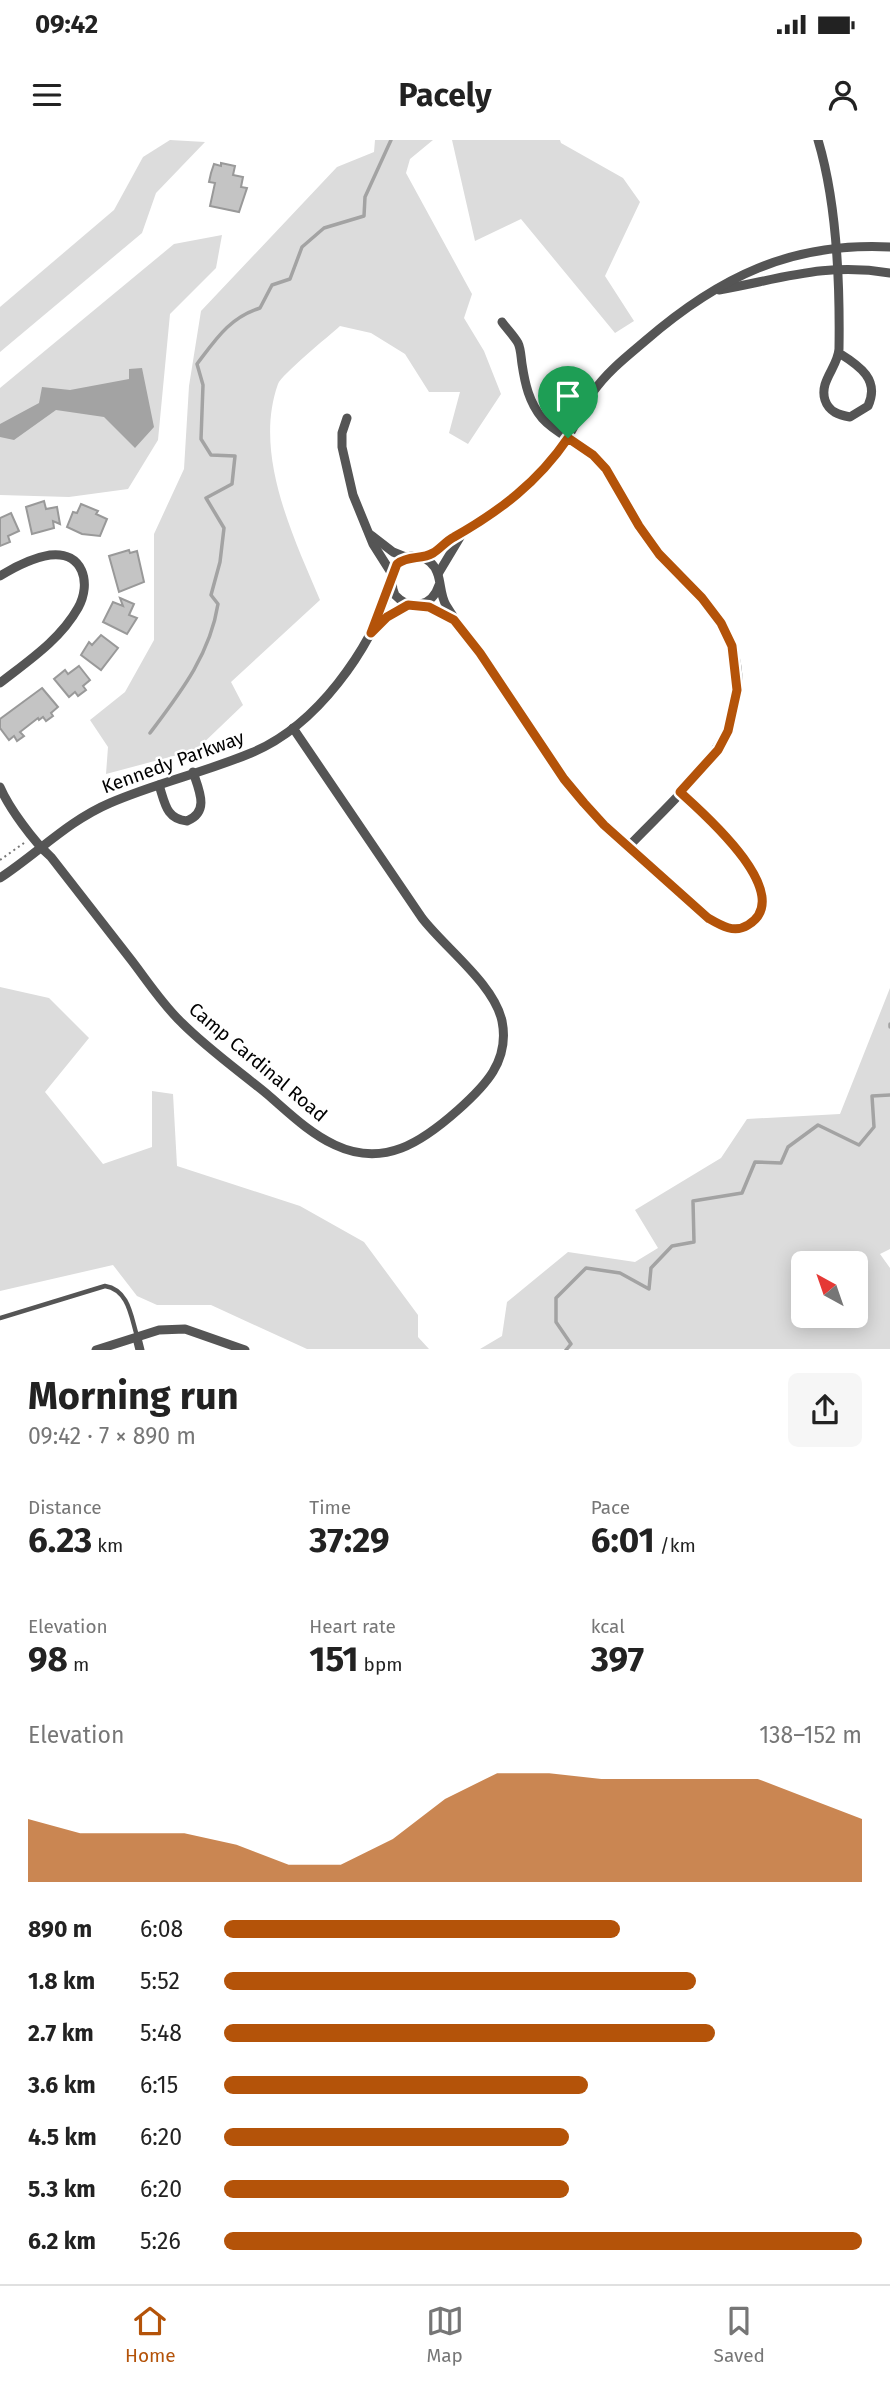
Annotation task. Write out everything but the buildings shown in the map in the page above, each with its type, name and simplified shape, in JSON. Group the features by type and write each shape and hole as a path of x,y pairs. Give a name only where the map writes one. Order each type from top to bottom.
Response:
{"street":[{"path":"818,140 828,183 835,248 839,353 826,380 825,400 831,410 850,417 869,406 873,387 868,375 839,353"},
{"path":"422,558 518,496 538,477 568,438 592,394 617,364 669,320 736,276 764,264 801,253 835,248 890,247"},
{"path":"714,291 771,277 836,269 890,274"},
{"path":"502,322 519,345 525,384 535,408 551,427 593,455 606,469 639,526 659,554 702,598 721,623 732,646 737,690 728,731 718,750 628,847"},
{"path":"347,418 342,433 342,447 353,495 391,580 395,595 408,605 421,604 432,598 439,585"},
{"path":"438,574 463,533"},
{"path":"371,535 393,552 408,558 422,558 432,564 438,574 444,602 454,620 480,653 564,779 604,825 708,918 723,927 735,930 748,925 757,917 762,905 761,892 740,851 680,792"},
{"path":"0,576 31,560 53,555 67,557 79,566 85,575 85,588 79,606 65,627 49,644 0,683"},
{"path":"391,580 397,564 408,558"},
{"name":"Kennedy Parkway","path":"0,878 87,814 193,772 252,753 293,728 347,672 371,633 391,580"},
{"path":"421,604 454,620"},
{"name":"Kennedy Parkway","path":"371,633 387,617 408,605"},
{"name":"Camp Cardinal Road","path":"0,787 9,805 34,836 40,848 51,857 181,1022 316,1134 353,1152 394,1151 429,1135 484,1087 502,1052 501,1019 487,990 422,918 293,728"},
{"path":"159,785 169,814 187,821 199,812 202,804 193,772"},
{"path":"96,1349 159,1330 185,1329 244,1349"},
{"path":"137,1338 140,1349"}],"lane":[{"path":"0,1318 105,1286 113,1287 126,1299 137,1338"}],"path":[{"path":"0,860 34,836"}],"shaded area":[{"path":"170,140 205,142 156,193 142,233 0,352 0,307 114,210 143,157"},
{"path":"375,140 433,140 410,159 406,173 472,294 464,318 484,351 501,394 468,444 449,433 460,392 429,392 405,354 371,333 340,326 288,372 278,384 272,411 270,438 273,466 288,522 320,600 231,682 243,705 196,750 106,774 108,747 90,720 125,692 154,640 154,534 184,469 189,386 201,311 337,167 374,152"},
{"path":"452,140 560,140 623,178 640,202 605,276 634,321 615,333 521,219 475,241"},
{"path":"222,235 216,268 170,314 158,440 128,489 69,497 0,495 0,388 174,244"},
{"path":"142,368 154,427 135,448 104,417 56,410 14,440 0,437 0,424 39,403 42,387 70,390 129,379 129,369"},
{"path":"0,987 49,998 89,1038 45,1092 103,1164 152,1147 152,1091 173,1094 177,1166 300,1206 364,1242 418,1315 418,1337 429,1349 307,1349 211,1305 157,1305 137,1296 113,1265 0,1291"},
{"path":"890,988 890,1249 880,1254 890,1268 890,1349 480,1349 502,1336 507,1302 568,1252 635,1262 658,1248 635,1210 721,1158 747,1119 840,1114"}],"waterway":[{"path":"150,733 183,688 201,657 218,604 211,595 220,562 224,528 206,498 232,484 235,456 211,455 201,439 203,385 197,364 231,324 260,308 272,285 290,279 302,247 324,228 364,216 365,197 391,140"},
{"path":"566,1350 571,1344 556,1322 556,1298 586,1268 620,1273 649,1289 651,1268 672,1246 694,1242 693,1201 742,1193 755,1162 781,1163 788,1147 818,1125 859,1145 874,1127 872,1096 890,1095"}],"route":[{"path":"568,438 593,455 606,469 639,526 659,554 702,598 721,623 732,646 737,690 728,731 718,750 680,792 740,851 761,892 762,905 757,917 748,925 735,930 723,927 708,918 604,825 584,803 564,779 480,653 454,620 421,604 408,605 387,617 371,633 374,621 388,595 390,579 397,564 404,559 422,558 434,553 453,537 518,496 538,477 568,438"}]}
